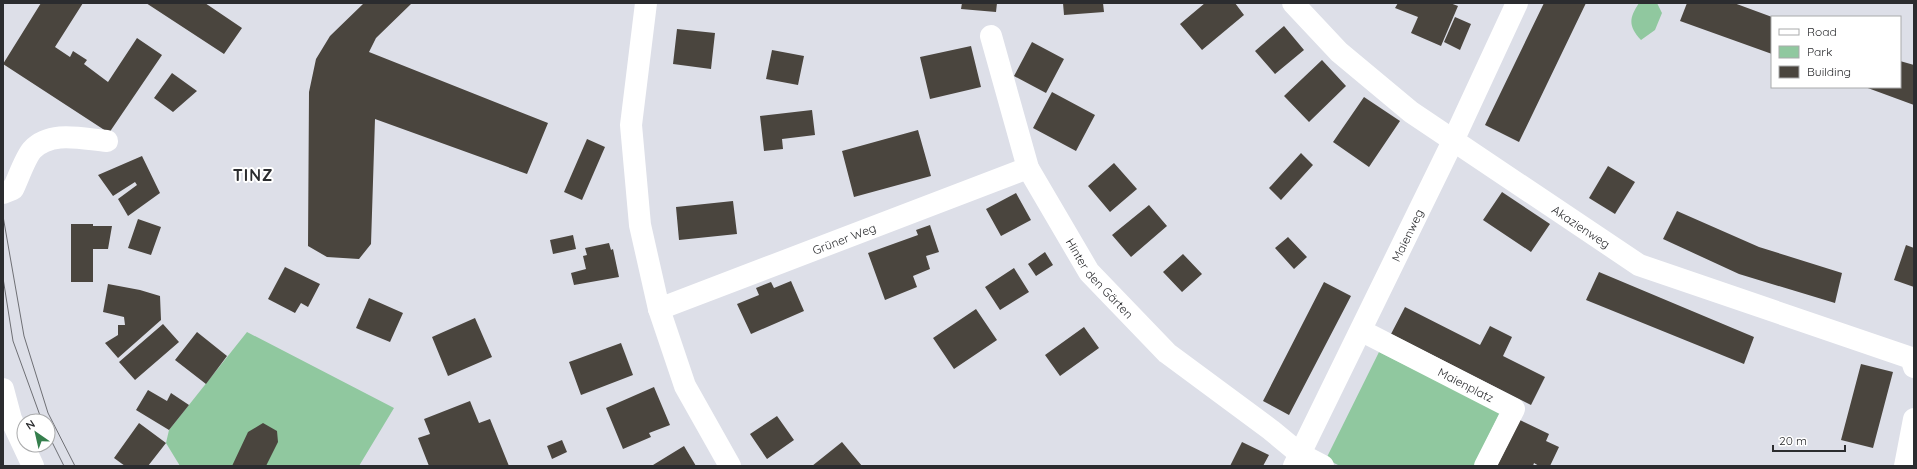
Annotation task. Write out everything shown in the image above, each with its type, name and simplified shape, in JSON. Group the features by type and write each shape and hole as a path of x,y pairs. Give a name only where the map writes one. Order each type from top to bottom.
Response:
{"street":[{"path":"646,3 632,126 640,225 659,309 684,386 730,466"},
{"name":"Akazienweg","path":"1293,3 1340,52 1411,112 1639,265 1910,358 1914,366"},
{"name":"Maienweg","path":"1297,460 1362,331 1517,3"},
{"name":"Hinter den Gärten","path":"991,36 1028,168 1089,272 1167,353 1271,430 1297,460"},
{"path":"3,193 13,190 31,151 44,141 57,137 106,140"},
{"name":"Grüner Weg","path":"659,309 1028,168"},
{"name":"Maienplatz","path":"1362,331 1514,409 1485,466"},
{"path":"3,389 11,419 33,466"},
{"path":"1905,466 1914,419"},
{"path":"1297,460 1323,466"}],"green space":[{"path":"1639,3 1657,3 1662,13 1655,30 1641,40 1634,30 1631,22 1633,13"},
{"path":"247,332 394,408 359,466 180,466 166,443 169,430"},
{"path":"1379,352 1500,412 1474,466 1340,466 1326,459"}],"building":[{"path":"41,3 83,3 55,47 70,57 73,51 87,60 84,64 108,82 137,38 162,55 109,133 3,64"},
{"path":"146,3 205,3 242,28 224,54"},
{"path":"364,3 412,3 376,38 369,52 548,123 527,174 375,119 371,244 359,259 327,257 308,246 309,92 316,59 330,36"},
{"path":"962,3 997,3 996,12 961,9"},
{"path":"1063,3 1103,3 1104,12 1064,15"},
{"path":"1205,3 1235,3 1244,15 1202,50 1180,24"},
{"path":"1398,3 1450,3 1458,6 1441,46 1411,33 1418,17 1395,8"},
{"path":"1544,3 1586,3 1519,142 1485,125"},
{"path":"1687,3 1734,3 1771,17 1771,54 1680,21"},
{"path":"1455,17 1471,24 1460,50 1444,42"},
{"path":"1284,26 1304,50 1275,74 1255,51"},
{"path":"677,29 715,33 711,69 673,64"},
{"path":"1032,42 1064,59 1046,93 1014,76"},
{"path":"971,46 981,87 930,99 920,57"},
{"path":"772,50 804,56 798,85 766,79"},
{"path":"1322,60 1346,86 1309,122 1284,96"},
{"path":"1901,61 1914,65 1914,105 1868,88 1901,88"},
{"path":"172,73 197,91 173,112 154,98"},
{"path":"1052,92 1095,115 1076,151 1033,128"},
{"path":"1364,97 1400,121 1369,167 1333,142"},
{"path":"812,110 815,135 782,139 783,149 764,151 760,116"},
{"path":"918,130 931,176 854,197 842,151"},
{"path":"587,139 605,147 582,200 564,192"},
{"path":"1301,153 1313,165 1281,200 1269,188"},
{"path":"142,156 160,193 128,216 118,199 137,185 135,182 113,196 98,175"},
{"path":"1114,163 1137,189 1110,212 1088,186"},
{"path":"1608,166 1635,182 1615,214 1589,198"},
{"path":"1502,192 1550,224 1531,252 1483,220"},
{"path":"1016,193 1031,220 1001,236 986,209"},
{"path":"733,201 737,234 679,240 676,207"},
{"path":"1149,205 1167,226 1131,257 1112,235"},
{"path":"1677,211 1759,247 1842,273 1835,303 1739,274 1663,239"},
{"path":"138,219 161,227 151,255 128,248"},
{"path":"71,224 112,226 108,249 93,249 93,282 71,282"},
{"path":"930,225 939,252 926,256 930,269 913,276 917,287 885,300 868,253 918,235 916,230"},
{"path":"573,235 576,249 553,254 550,240"},
{"path":"1288,237 1307,257 1294,269 1275,248"},
{"path":"609,243 611,250 613,249 619,277 574,285 571,273 586,269 583,256 587,255 585,248"},
{"path":"1906,245 1914,248 1914,287 1894,280"},
{"path":"1045,252 1053,265 1036,276 1028,264"},
{"path":"1183,254 1202,274 1182,292 1163,272"},
{"path":"285,267 320,284 308,307 301,303 295,313 268,299"},
{"path":"1014,268 1029,292 1000,310 985,287"},
{"path":"1599,272 1754,337 1744,364 1586,300"},
{"path":"791,281 804,311 751,334 737,304 759,295 756,288 771,282 774,288"},
{"path":"1324,282 1351,296 1289,415 1263,401"},
{"path":"108,284 140,290 160,296 161,320 118,358 105,343 118,335 118,325 125,325 124,317 103,312"},
{"path":"369,298 403,313 390,342 356,328"},
{"path":"1405,307 1480,345 1490,326 1512,337 1503,356 1545,377 1531,405 1391,334"},
{"path":"976,309 997,340 954,369 933,338"},
{"path":"475,318 492,357 448,376 432,337"},
{"path":"163,324 179,342 135,380 119,362"},
{"path":"1084,327 1099,348 1060,376 1045,355"},
{"path":"197,332 227,356 206,384 175,360"},
{"path":"621,343 633,375 581,395 569,362"},
{"path":"1861,364 1893,372 1873,448 1841,440"},
{"path":"654,387 670,425 649,433 651,437 623,449 606,408"},
{"path":"148,390 167,401 171,393 189,405 169,430 136,410"},
{"path":"470,401 479,423 490,419 509,466 429,466 418,438 430,434 424,419"},
{"path":"777,416 794,440 767,459 750,434"},
{"path":"1520,420 1549,434 1546,441 1559,447 1550,466 1539,466 1534,463 1533,466 1497,466"},
{"path":"139,423 166,443 148,466 125,466 114,458"},
{"path":"263,423 277,431 278,442 266,466 232,466 248,432"},
{"path":"562,440 567,452 552,459 547,446"},
{"path":"842,442 862,466 812,466"},
{"path":"1242,442 1269,455 1263,466 1230,466"},
{"path":"684,446 696,466 653,465"}],"tram line":[{"path":"3,216 24,336 48,413 75,466"},
{"path":"3,278 13,341 39,413"},
{"path":"56,450 64,466"}],"district":[{"name":"TINZ","path":"253,175"}]}
